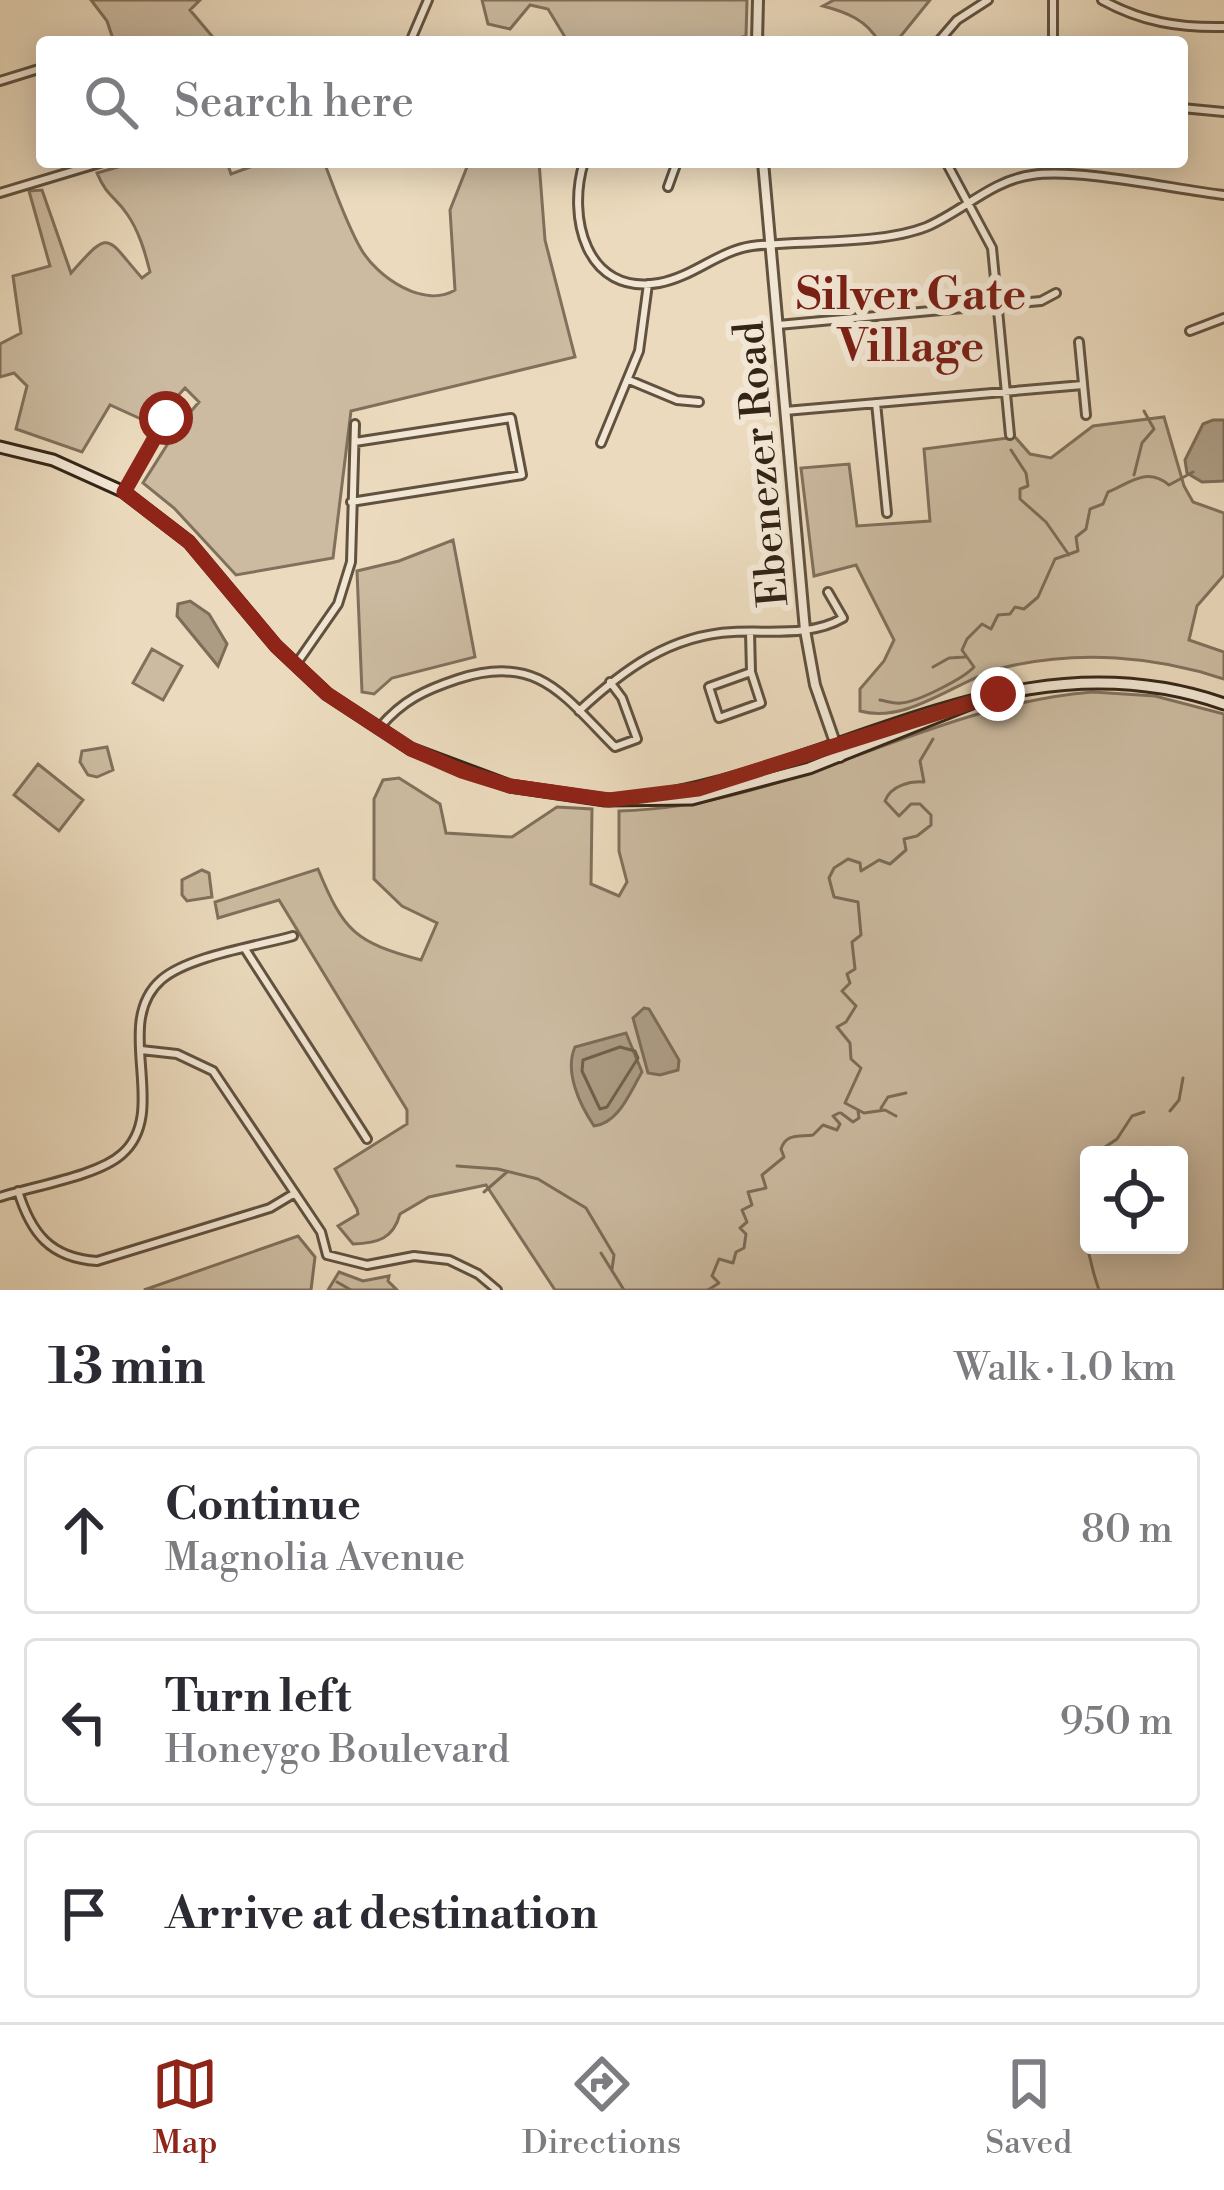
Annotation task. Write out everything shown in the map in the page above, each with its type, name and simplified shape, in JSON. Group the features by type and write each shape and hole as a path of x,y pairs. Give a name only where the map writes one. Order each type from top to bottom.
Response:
{"main road":[{"path":"0,447 53,460 124,492 189,542 296,665 378,730 437,761 510,786 570,796 674,802 732,792 840,757 972,703"},
{"path":"632,800 724,782 1016,690 1087,680 1168,687 1224,704"}],"street":[{"path":"413,36 428,0"},
{"path":"757,36 758,0"},
{"path":"944,36 968,11 988,0"},
{"path":"1053,0 1053,36"},
{"path":"1102,0 1162,24 1224,26"},
{"path":"0,81 36,70"},
{"path":"1188,109 1224,112"},
{"path":"0,193 83,168"},
{"path":"583,168 575,204 583,243 608,271 648,284 676,278 731,251 904,233 925,227 1000,184 1038,174 1224,196"},
{"path":"668,187 675,168"},
{"name":"Ebenezer Road","path":"764,168 805,631 815,685 840,757"},
{"path":"949,168 990,241 1010,435"},
{"path":"601,443 642,340 648,284"},
{"path":"778,325 1041,301 1056,292"},
{"path":"1190,331 1224,318"},
{"path":"1079,342 1086,415"},
{"path":"629,380 677,400 699,403"},
{"path":"785,411 1083,386"},
{"path":"877,403 886,513"},
{"path":"124,492 166,418"},
{"path":"351,502 522,475 511,418 355,442"},
{"path":"296,665 338,604 351,562 355,424"},
{"path":"579,711 634,662 655,652 715,634 827,627 843,618 828,592"},
{"path":"750,632 751,672 761,703 719,718 709,687 751,672"},
{"path":"378,730 411,696 487,670 511,669 537,676 614,747 637,739 622,698 610,682"},
{"path":"0,1197 103,1166 126,1151 139,1127 144,1005 162,979 199,962 293,935"},
{"path":"244,949 367,1139"},
{"path":"141,1050 177,1054 213,1071 324,1238 327,1255 367,1265 414,1256 448,1260 478,1274 497,1290"},
{"path":"18,1191 27,1220 45,1244 68,1257 97,1261 270,1208 295,1193"}],"shaded area":[{"path":"91,0 200,0 190,10 212,36 112,36"},
{"path":"482,0 747,0 746,36 564,36 548,9 530,5 510,29 488,24"},
{"path":"834,0 930,0 901,36 874,36 855,18 823,6"},
{"path":"114,168 229,168 231,174 248,168 326,168 368,260 402,287 429,296 455,290 450,210 467,168 539,168 545,240 575,357 351,411 333,558 236,575 174,508 143,483 199,402 185,388 152,424 110,405 82,452 16,429 27,386 14,373 0,377 0,344 21,333 13,276 50,266 29,191 42,190 71,273 94,249 108,243 142,278 150,272 127,214 97,173"},
{"path":"1164,417 1193,502 1224,513 1224,575 1197,606 1189,640 1224,652 1224,679 1144,661 1061,658 1006,667 897,712 860,711 860,689 884,661 894,640 856,565 814,576 801,468 849,464 857,526 930,521 924,449 1015,437 1030,454 1051,458 1093,426"},
{"path":"453,540 475,657 392,678 374,694 362,692 357,571"},
{"path":"152,649 182,666 163,700 133,683"},
{"path":"1093,692 1155,696 1224,714 1224,1290 555,1290 486,1185 429,1197 400,1214 389,1234 377,1241 353,1244 338,1226 358,1214 335,1169 407,1124 407,1110 279,900 218,918 215,902 318,869 354,931 381,947 421,960 437,923 402,906 374,879 374,799 383,780 399,778 440,804 446,833 512,837 557,807 592,809 591,884 619,896 627,882 619,851 619,811 743,793 973,716"},
{"path":"107,747 113,770 97,777 88,775 80,762 82,751"},
{"path":"38,764 83,800 59,831 14,795"},
{"path":"202,870 209,873 212,897 187,901 182,880"},
{"path":"298,1236 315,1257 311,1290 144,1290"},
{"path":"339,1272 363,1281 389,1276 397,1290 328,1290"}],"water":[{"path":"1224,420 1224,481 1202,482 1187,473 1185,460 1203,424"},
{"path":"190,601 209,614 227,644 218,666 177,616 178,604"},
{"path":"644,1008 679,1060 678,1070 648,1073 633,1018"},
{"path":"626,1033 642,1072 617,1113 594,1126 572,1077 575,1047"}],"waterway":[{"path":"1134,475 1142,443 1154,429 1144,411"},
{"path":"1011,450 1026,473 1028,486 1020,489 1020,499 1046,522 1069,555"},
{"path":"880,700 898,703 918,698 974,667 962,650 967,639 982,624 991,629 998,615 1010,614 1015,607 1024,609 1038,597 1055,559 1078,551 1076,537 1086,529 1090,509 1103,504 1108,492 1145,477 1169,485 1193,472"},
{"path":"933,667 949,658 965,657"},
{"path":"896,1116 885,1110 864,1113 845,1103 861,1068 851,1059 850,1043 837,1027 856,1006 842,991 850,983 847,974 855,969 852,942 861,935 858,902 834,897 829,878 848,859 860,863 861,871 879,860 890,864 906,850 904,839 931,825 931,815 920,804 911,804 899,816 885,801 897,788 924,782 920,761 933,739"},
{"path":"1170,1111 1179,1100 1183,1078"},
{"path":"881,1108 888,1097 906,1093"},
{"path":"841,1113 853,1122 859,1118 858,1111"},
{"path":"1106,1146 1132,1116 1144,1112"},
{"path":"708,1290 719,1283 712,1276 719,1259 733,1263 736,1252 744,1248 746,1234 740,1228 747,1222 742,1210 752,1205 748,1192 766,1188 762,1175 784,1157 783,1144 813,1135 823,1125 837,1130 840,1124 833,1116 839,1113"},
{"path":"457,1166 538,1179 586,1208 614,1255 612,1269"},
{"path":"484,1192 507,1172"},
{"path":"601,1253 624,1290"},
{"path":"1090,1254 1099,1290"},
{"path":"337,1282 351,1290"}],"district":[{"name":"Silver Gate Village","path":"911,319"}],"route":[{"path":"166,418 124,492 189,542 276,646 327,694 411,749 462,771 543,793 632,800 724,782 998,694"}]}
